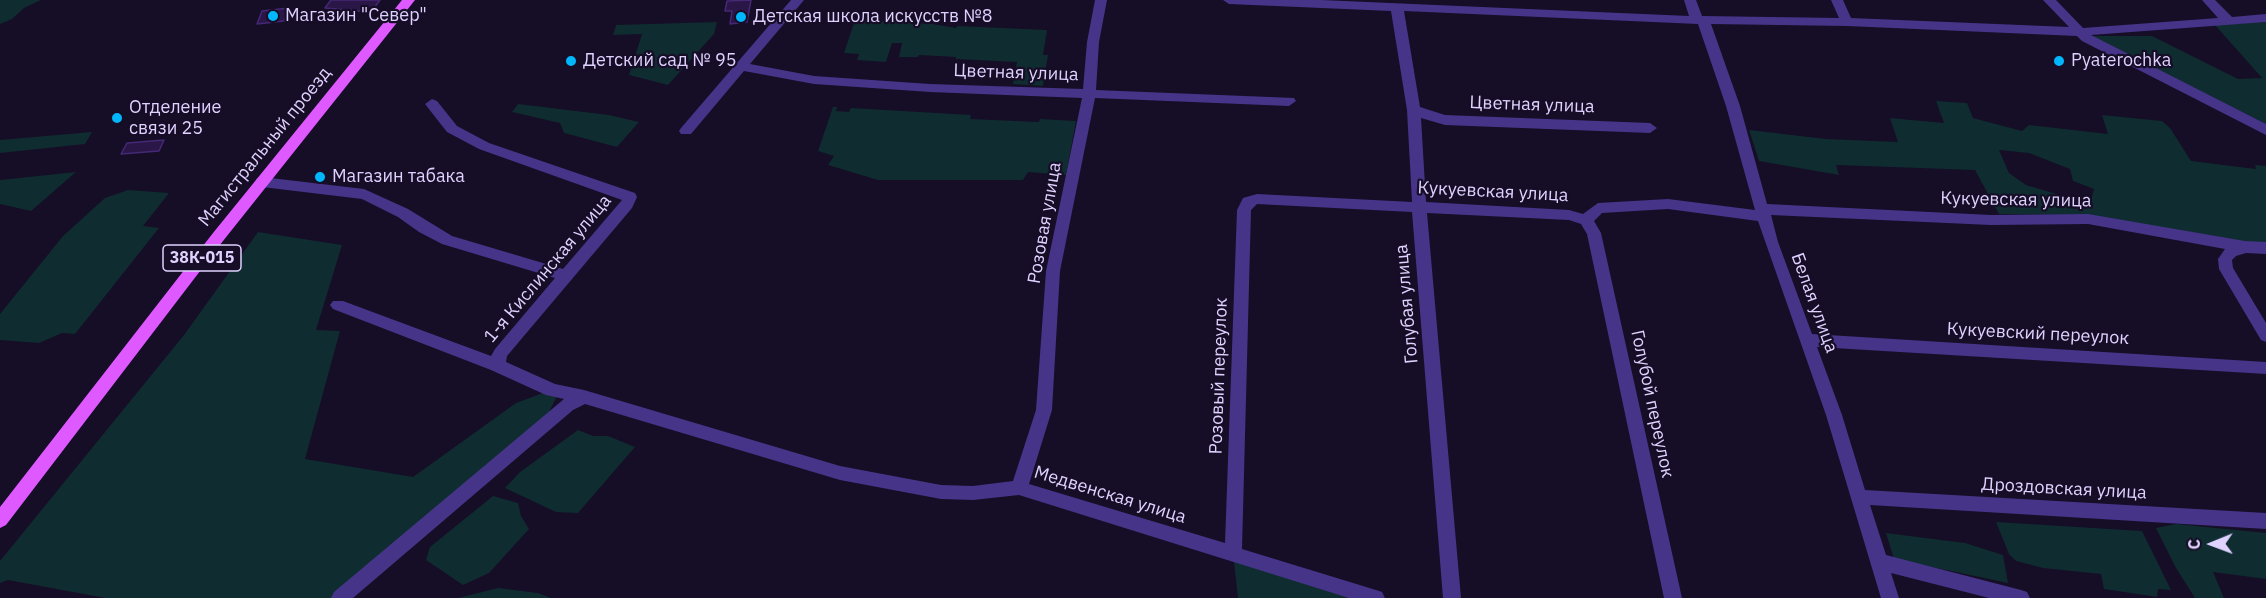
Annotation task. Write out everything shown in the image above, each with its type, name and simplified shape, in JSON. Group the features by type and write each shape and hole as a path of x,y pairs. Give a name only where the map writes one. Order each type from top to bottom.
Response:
{"main road":[{"name":"Магистральный проезд","path":"0,520 262,182 408,0"}],"street":[{"path":"408,0 414,0"},
{"path":"687,131 798,0"},
{"name":"Розовая улица","path":"1019,488 1035,444 1044,410 1053,271 1089,94 1093,42 1101,0"},
{"path":"1229,0 1400,5 1700,20 1847,22 2079,32 2266,18"},
{"name":"Белая улица","path":"1690,0 1733,106 1781,270 1834,415 1890,598"},
{"path":"1836,0 1847,22"},
{"path":"2049,0 2079,32 2096,44 2266,130"},
{"path":"2208,0 2229,21"},
{"name":"Голубая улица","path":"1400,5 1400,36 1414,110 1419,208 1452,598"},
{"name":"Цветная улица","path":"743,67 814,80 930,88 1289,101"},
{"name":"1-я Кислинская улица","path":"432,104 452,129 484,146 630,197 627,204 500,353 497,365"},
{"name":"Цветная улица","path":"1414,110 1445,120 1650,128"},
{"path":"262,182 364,194 403,213 424,228 447,240 565,275"},
{"name":"Кукуевская улица","path":"1248,202 1257,200 1569,214 1586,220 1598,208 1614,205 1668,204 1764,213 1991,220 2088,219 2245,247 2266,248"},
{"name":"Розовый переулок","path":"1233,553 1244,210 1248,202"},
{"name":"Голубой переулок","path":"1586,220 1594,233 1673,598"},
{"path":"2245,247 2231,252 2225,259 2226,269 2266,336"},
{"name":"Медвенская улица","path":"338,304 497,365 552,390 584,397 840,473 941,492 973,493 1019,488 1376,598"},
{"name":"Кукуевский переулок","path":"1807,340 2266,368"},
{"path":"340,598 567,405 584,397"},
{"name":"Дроздовская улица","path":"1860,497 2266,520"},
{"path":"1880,562 2021,598"}],"green space":[{"path":"0,0 41,0 0,24"},
{"path":"855,20 932,24 956,28 957,26 1047,30 1043,55 1048,55 1043,86 1013,84 1017,62 919,55 918,57 899,57 902,43 892,43 886,62 857,60 859,54 844,53"},
{"path":"717,22 714,34 668,85 629,75 642,34 613,35 616,25"},
{"path":"2266,22 2266,124 2090,36 2152,36 2238,79 2262,78 2215,25"},
{"path":"1936,101 1967,103 1973,118 2022,131 2029,125 2108,134 2102,115 2162,121 2170,128 2191,161 2256,169 2255,165 2266,166 2266,245 2089,215 1999,214 1975,170 1836,165 1839,175 1759,161 1749,130 1826,139 1898,142 1890,118 1944,123","holes":["1999,150 2029,153 2070,169 2073,181 2094,189 2090,204 2026,185 2009,173"]},
{"path":"518,104 609,115 639,122 617,147 564,133 560,123 512,112"},
{"path":"833,107 837,107 836,111 849,112 851,108 971,115 970,119 1076,121 1066,175 1028,172 1023,180 878,180 828,165 834,156 818,151"},
{"path":"92,132 85,144 0,153 0,140"},
{"path":"76,172 31,211 0,204 0,180"},
{"path":"128,190 169,193 143,226 159,228 75,334 62,333 39,343 0,340 0,314 63,236 105,198"},
{"path":"258,232 342,245 316,330 340,331 305,459 413,477 516,403 562,386 544,422 336,598 105,598 8,580 0,583 0,561 184,335"},
{"path":"578,430 593,436 608,436 635,447 578,513 556,512 505,488 520,472"},
{"path":"493,496 518,503 521,516 529,529 489,573 463,585 426,560 430,547"},
{"path":"1996,522 2142,531 2171,590 2158,589 2157,597 2104,589 2101,574 2043,568 2016,561 2009,554"},
{"path":"2176,524 2266,533 2266,579 2213,572 2224,598 2195,598 2176,568 2156,528"},
{"path":"1886,533 1965,543 2003,555 2008,583 1894,559"},
{"path":"1233,553 1376,598 1238,598"},
{"path":"498,588 538,593 551,598 458,598"}],"building":[{"path":"331,0 380,0 371,12 325,8"},
{"path":"751,0 747,22 730,24 732,11 725,11 727,1"},
{"name":"Магазин \"Север\"","path":"289,8 284,21 257,24 262,11"},
{"path":"164,140 159,151 121,154 127,143"}],"place":[{"name":"Магазин \"Север\"","path":"273,16"},
{"name":"Детская школа искусств №8","path":"741,17"},
{"name":"Детский сад № 95","path":"571,61"},
{"name":"Pyaterochka","path":"2059,61"},
{"name":"Отделение связи 25","path":"117,118"},
{"name":"Магазин табака","path":"320,177"}]}
